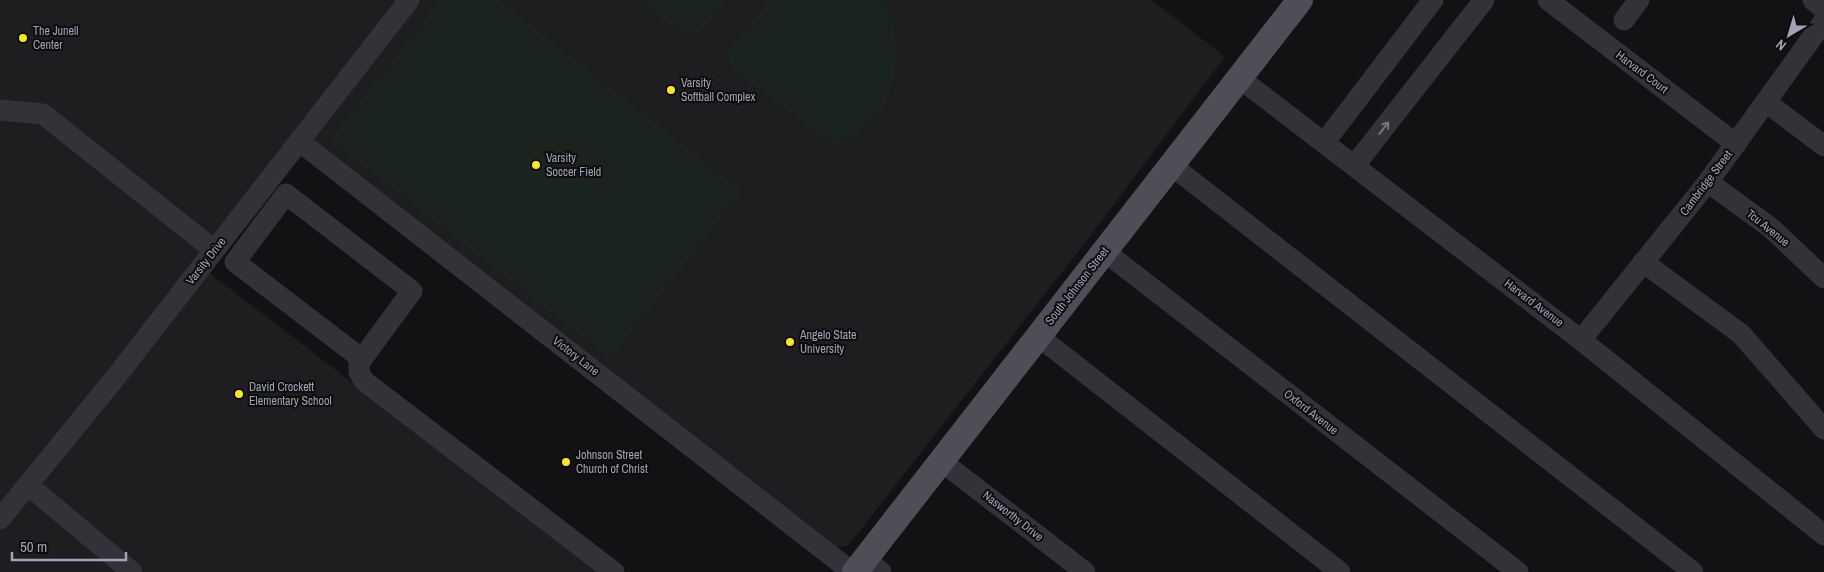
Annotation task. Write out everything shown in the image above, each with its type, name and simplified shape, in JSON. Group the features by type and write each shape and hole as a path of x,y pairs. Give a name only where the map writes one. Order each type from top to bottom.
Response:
{"main road":[{"name":"South Johnson Street","path":"863,569 941,461 1238,77 1300,0"}],"street":[{"name":"Varsity Drive","path":"0,519 241,216 409,0"},
{"path":"1324,143 1433,0"},
{"path":"1354,166 1484,0"},
{"name":"Harvard Court","path":"1548,0 1736,144"},
{"path":"1624,20 1639,0"},
{"path":"1813,0 1824,8"},
{"name":"Cambridge Street","path":"1581,340 1708,182 1824,21"},
{"name":"Harvard Avenue","path":"1238,77 1581,340 1824,535"},
{"path":"1766,102 1824,146"},
{"path":"0,110 43,114 214,250"},
{"name":"Victory Lane","path":"299,141 863,569"},
{"path":"1171,165 1693,572"},
{"name":"Tcu Avenue","path":"1708,182 1771,228 1824,278"},
{"path":"362,359 234,262 286,194 412,291 362,359 359,372 368,384 614,572"},
{"path":"241,216 259,229"},
{"name":"Oxford Avenue","path":"1104,251 1518,572"},
{"path":"1643,262 1741,334 1824,429"},
{"path":"1038,336 1340,572"},
{"name":"Nasworthy Drive","path":"941,461 1085,572"},
{"path":"28,485 132,572"}],"shaded area":[{"name":"Angelo State University","path":"0,0 1152,0 1225,57 1088,239 848,546 835,547 309,138 207,271 599,572 0,572"},
{"name":"Varsity Soccer Field","path":"440,0 499,0 742,191 610,359 330,140"},
{"path":"637,0 726,0 699,34 683,35"},
{"path":"770,0 882,0 889,12 896,42 894,76 890,92 884,106 876,117 862,129 835,145 732,70 727,53"}],"place":[{"name":"The Junell Center","path":"23,38"},
{"name":"Varsity Softball Complex","path":"671,90"},
{"name":"Varsity Soccer Field","path":"536,165"},
{"name":"Angelo State University","path":"790,342"},
{"name":"David Crockett Elementary School","path":"239,394"},
{"name":"Johnson Street Church of Christ","path":"566,462"}]}
